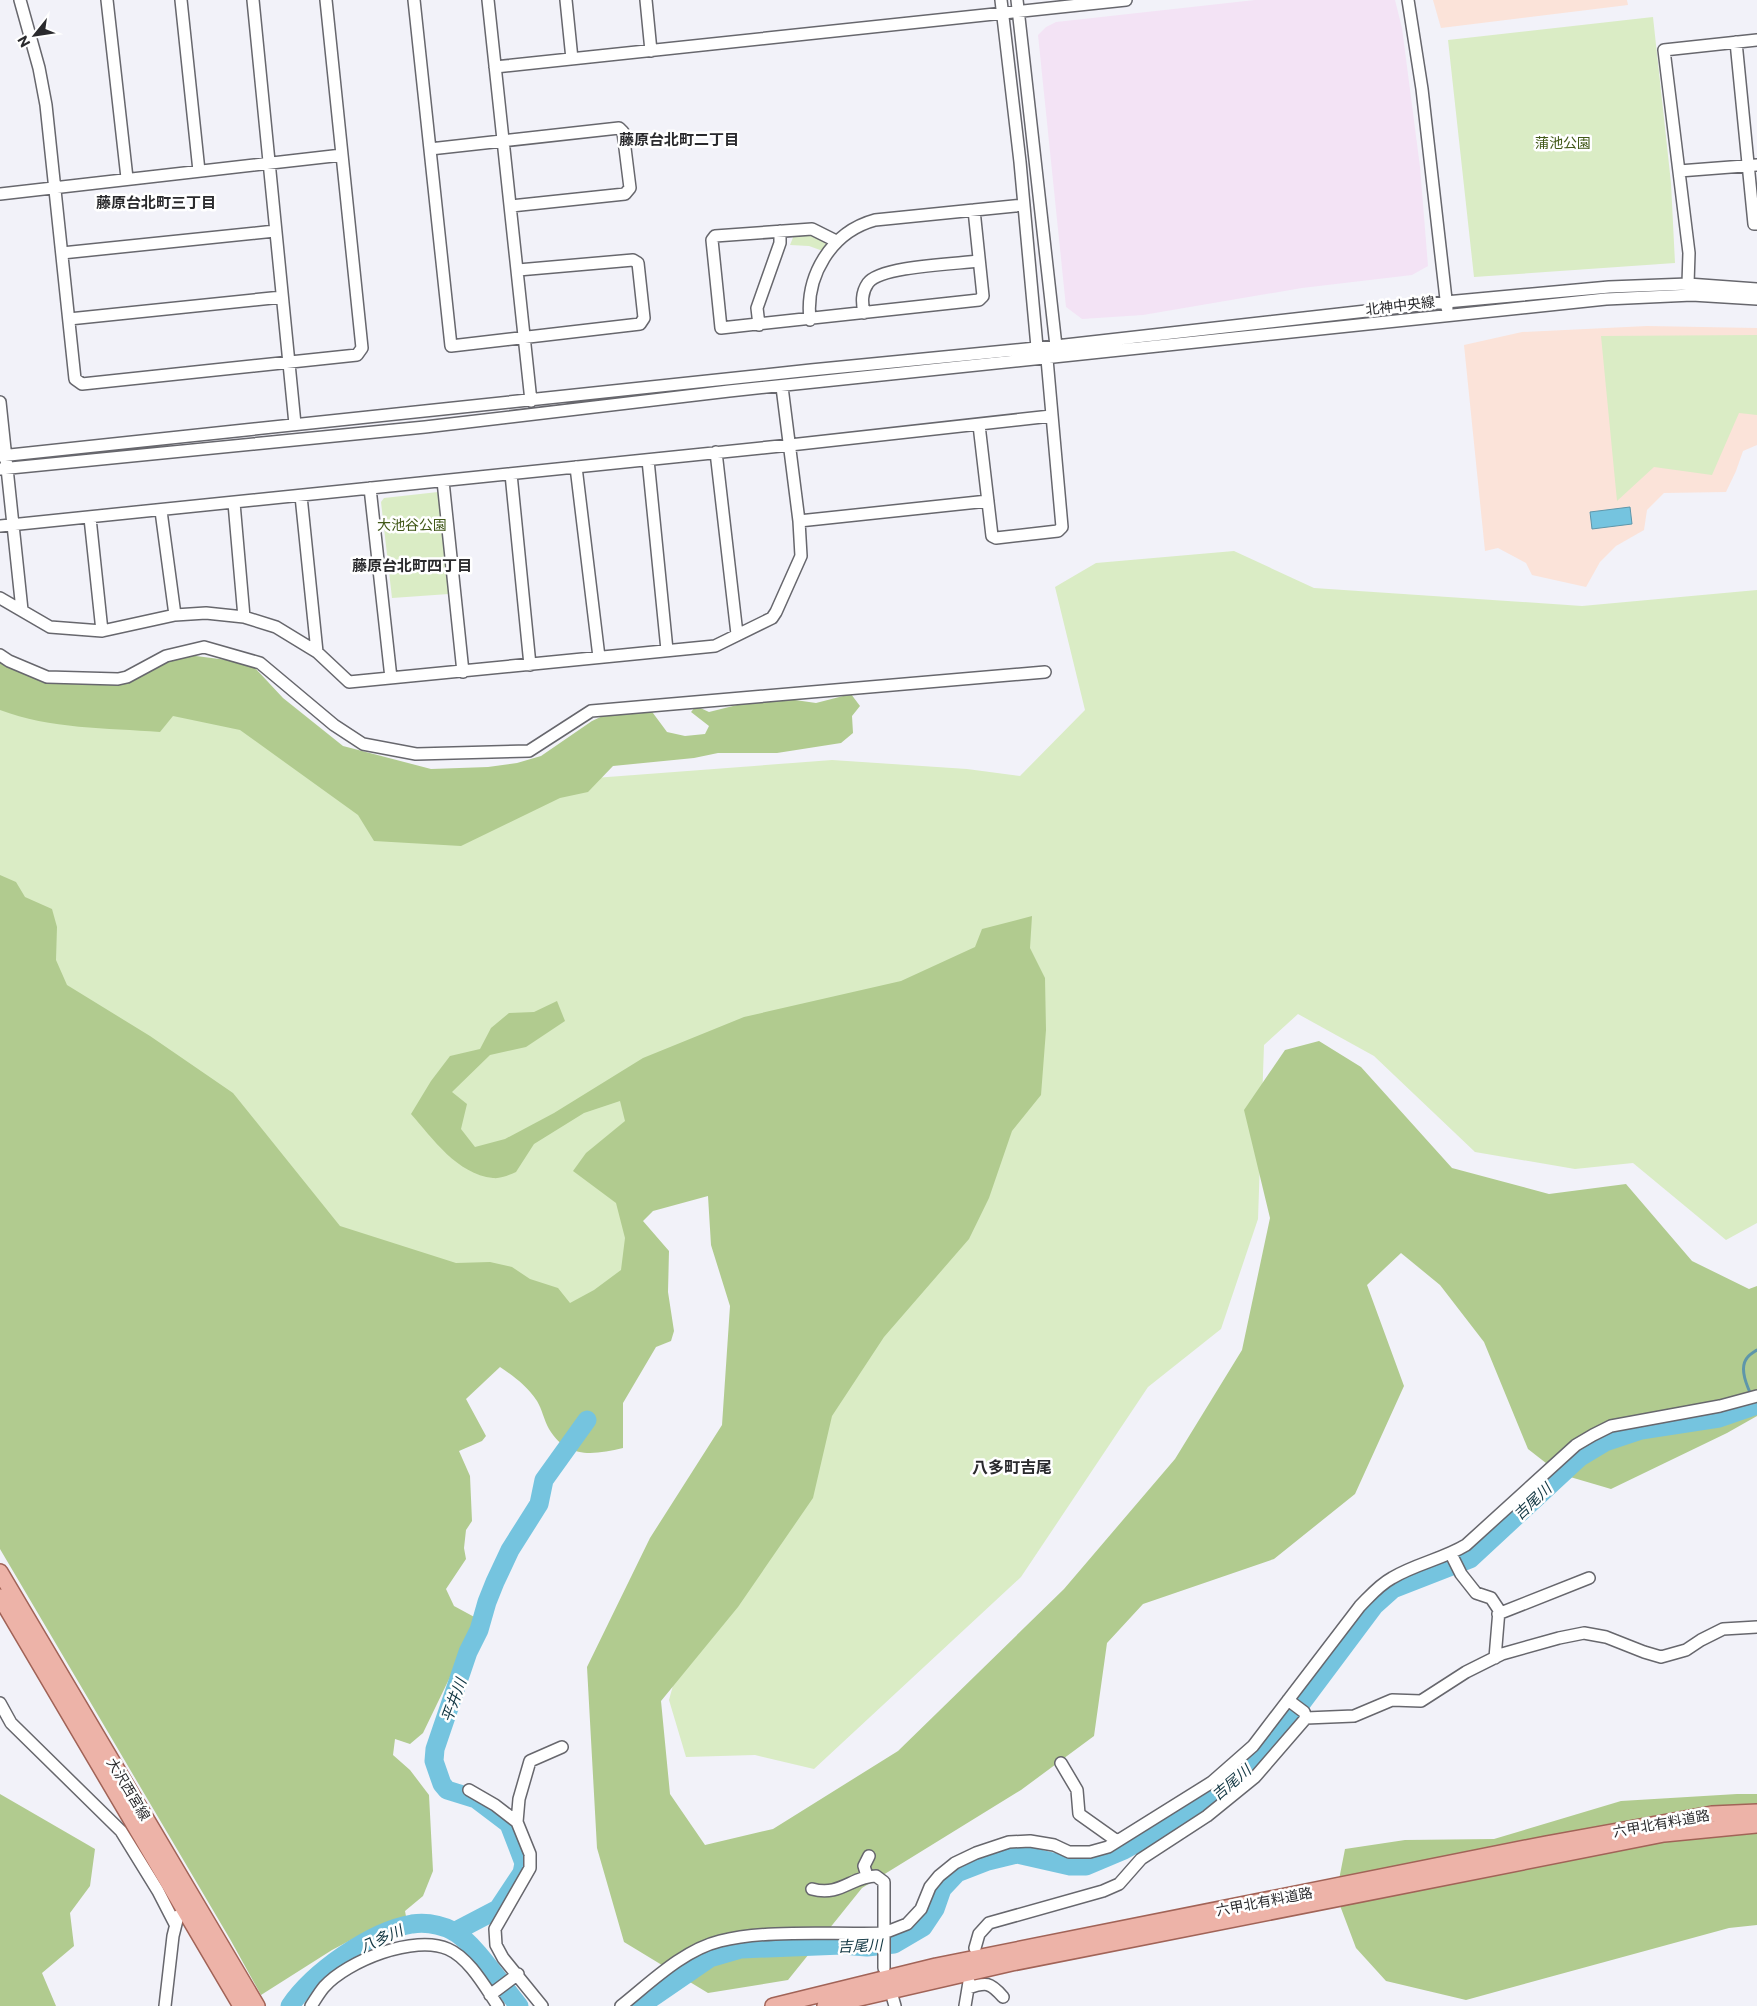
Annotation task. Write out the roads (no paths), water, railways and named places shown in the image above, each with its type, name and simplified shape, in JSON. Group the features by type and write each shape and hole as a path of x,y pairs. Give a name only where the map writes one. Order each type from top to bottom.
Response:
{"main road":[{"name":"大沢西宮線","path":"0,1572 257,2006"},
{"name":"大沢西宮線","path":"0,1597 241,2006"},
{"name":"六甲北有料道路","path":"773,2006 936,1966 1546,1844 1712,1814 1757,1812"},
{"name":"六甲北有料道路","path":"825,2006 1012,1963 1664,1834 1757,1825"}],"street":[{"path":"20,0 40,68 46,105 76,380 82,384 357,355 362,347 326,0"},
{"path":"107,0 127,178"},
{"path":"181,0 199,171"},
{"path":"253,0 295,424"},
{"path":"414,0 452,346 640,324 644,318 638,264 632,260 518,270"},
{"path":"488,0 531,401"},
{"path":"566,0 572,59"},
{"path":"646,0 651,51"},
{"path":"979,425 992,536 996,538 1058,532 1062,527 1047,359 1037,347 1024,205 1001,0"},
{"path":"1018,0 1056,346 1047,359"},
{"path":"495,67 1126,0"},
{"path":"1408,0 1422,89 1447,315"},
{"path":"1688,284 1689,253 1664,50 1757,40"},
{"path":"1736,42 1753,165 1754,224 1757,224"},
{"path":"430,149 620,128 623,132 630,188 625,194 511,206"},
{"path":"0,194 127,178 342,155"},
{"path":"1678,171 1753,165"},
{"path":"810,320 808,304 810,291 822,261 836,241 858,225 875,220 1024,205"},
{"path":"836,241 812,229 715,236 712,240 721,328 810,320 979,300 983,296 974,210"},
{"path":"760,325 757,308 780,243 780,230"},
{"path":"62,253 275,231"},
{"path":"864,313 862,301 868,282 885,272 979,261"},
{"name":"北神中央線","path":"3,455 1056,346 1446,302 1609,287 1688,284 1757,289"},
{"name":"北神中央線","path":"4,469 425,427 1606,299 1692,295 1757,299"},
{"path":"69,319 282,297"},
{"path":"0,598 50,626 102,631 175,615 206,613 244,617 276,627 317,652 349,682 715,646 772,618 801,556 799,521 782,387"},
{"path":"0,402 4,469 14,525 22,610"},
{"path":"0,526 790,446 1051,416"},
{"path":"716,452 738,634"},
{"path":"648,460 667,650"},
{"path":"576,467 599,657"},
{"path":"511,474 530,665"},
{"path":"443,481 463,672"},
{"path":"370,488 391,678"},
{"path":"301,496 317,652"},
{"path":"799,521 988,501"},
{"path":"234,503 244,617"},
{"path":"161,511 175,615"},
{"path":"90,518 102,631"},
{"path":"0,655 9,661 47,677 118,679 127,677 166,656 204,648 260,663 334,725 363,744 416,754 530,751 590,710 1045,672"},
{"path":"621,2006 682,1960 719,1941 772,1934 883,1935 907,1924 920,1909 930,1887 939,1876 955,1863 976,1853 1008,1842 1030,1841 1054,1845 1069,1852 1090,1852 1108,1847 1212,1782 1253,1746 1290,1701 1360,1606 1376,1589 1410,1569 1451,1554 1466,1546 1576,1445 1611,1426 1720,1406 1757,1396"},
{"path":"1451,1554 1461,1574 1476,1593 1491,1598 1499,1610 1495,1658"},
{"path":"1498,1614 1589,1578"},
{"path":"1290,1701 1305,1715 1354,1716 1392,1700 1421,1701 1466,1672 1495,1658 1559,1638 1584,1633 1606,1637 1644,1652 1662,1656 1686,1650 1723,1629 1757,1627"},
{"path":"0,1703 11,1723 121,1831 158,1891 175,1924"},
{"path":"975,1948 979,1934 988,1923 1103,1891 1119,1884 1141,1859 1207,1816 1255,1776 1305,1715"},
{"path":"542,2006 531,1995 503,1958 496,1945 495,1929 530,1868 530,1854 517,1822 519,1800 530,1761 562,1747"},
{"path":"1061,1763 1077,1790 1079,1814 1118,1841"},
{"path":"469,1790 495,1805 517,1822"},
{"path":"866,1876 864,1866 869,1856"},
{"path":"812,1889 820,1891 842,1889 866,1876 876,1876 884,1882 882,1954 884,1968"},
{"path":"165,2006 175,1924 181,1905"},
{"path":"311,2006 325,1986 355,1964 419,1943 448,1948 464,1961 492,1993 498,2006"},
{"path":"492,1993 517,1975"},
{"path":"965,2006 968,1984 993,1986 1003,1996"}],"water":[{"path":"1630,507 1632,524 1592,529 1590,512"}],"waterway":[{"path":"1756,1406 1743,1369 1747,1358 1757,1350"},
{"name":"吉尾川","path":"640,2006 710,1958 741,1949 842,1945 867,1947 894,1944 923,1927 935,1909 942,1889 957,1873 988,1861 1017,1854 1070,1866 1086,1866 1124,1850 1200,1808 1251,1766 1282,1729 1374,1606 1393,1589 1470,1559 1580,1457 1605,1442 1641,1430 1719,1418 1757,1405"},
{"name":"平井川","path":"454,1932 498,1909 522,1873 524,1863 509,1824 476,1799 447,1790 442,1784 434,1761 435,1749 468,1652 479,1630 495,1582 510,1550 539,1504 544,1480 587,1420"},
{"name":"八多川","path":"290,2006 313,1980 361,1944 396,1928 423,1923 444,1927 461,1937 479,1955 519,2006"}],"district":[{"name":"藤原台北町二丁目","path":"679,139"},
{"name":"藤原台北町三丁目","path":"156,202"},
{"name":"藤原台北町四丁目","path":"412,565"},
{"name":"八多町吉尾","path":"1012,1466"}],"park label":[{"name":"蒲池公園","path":"1563,142"},
{"name":"大池谷公園","path":"412,524"}]}
